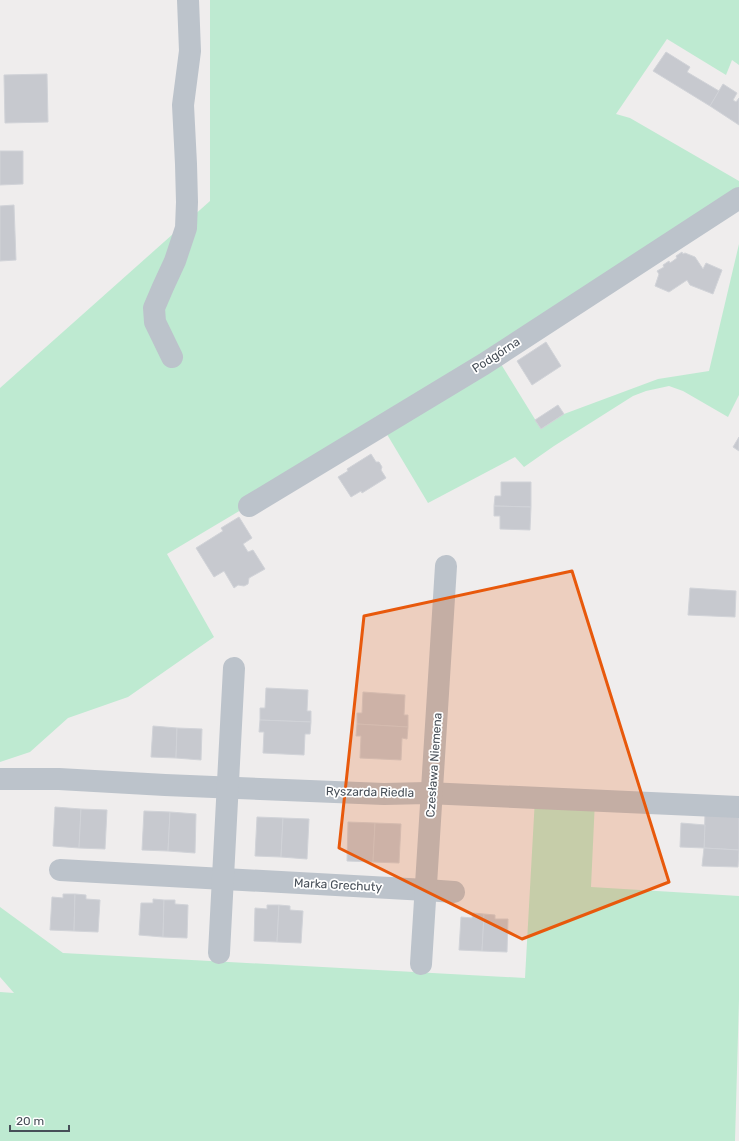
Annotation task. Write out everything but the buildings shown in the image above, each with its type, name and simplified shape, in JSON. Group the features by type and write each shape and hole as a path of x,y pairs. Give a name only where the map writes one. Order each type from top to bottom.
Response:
{"street":[{"path":"172,357 155,322 154,308 162,287 175,262 186,228 187,202 183,105 190,51 188,0"},
{"name":"Podgórna","path":"249,506 484,364 739,198"},
{"name":"Czesława Niemena","path":"421,964 446,566"},
{"path":"219,953 234,668"},
{"name":"Ryszarda Riedla","path":"0,779 59,779 384,794 432,793 739,807"},
{"name":"Marka Grechuty","path":"60,870 454,892"}],"highlighted area":[{"path":"572,571 669,882 522,939 339,848 364,616"}],"green space":[{"path":"210,0 739,0 739,65 732,60 726,75 667,39 616,114 630,118 739,181 739,198 496,356 541,429 564,414 658,379 709,371 739,244 739,395 728,417 683,391 669,386 646,391 633,396 554,446 524,467 515,457 428,503 382,426 167,554 214,637 128,697 68,718 30,752 0,762 0,388 210,201"},
{"path":"535,798 595,800 591,887 739,896 739,999 735,1141 0,1141 0,992 14,993 0,977 0,907 63,953 525,978"}]}
